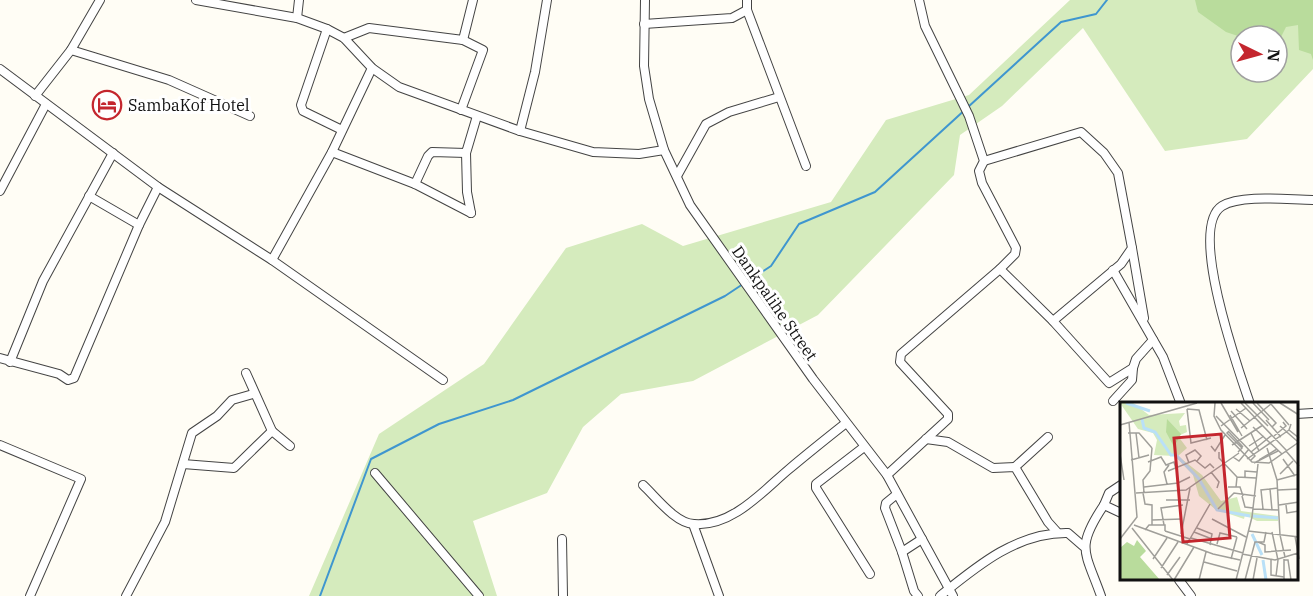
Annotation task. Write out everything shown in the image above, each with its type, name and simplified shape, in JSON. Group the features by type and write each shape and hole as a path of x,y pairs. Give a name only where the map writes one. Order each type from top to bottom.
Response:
{"street":[{"path":"35,96 71,50 100,0"},
{"path":"196,0 297,18 327,30 344,38 372,68 399,87 520,131 593,152 639,154 664,150"},
{"path":"297,18 299,0"},
{"path":"463,40 473,0"},
{"path":"520,131 535,72 547,0"},
{"name":"Dankpalihe Street","path":"645,0 644,66 649,99 664,150 690,205 846,423 886,475 951,592"},
{"path":"747,0 747,10 806,166"},
{"path":"886,475 948,419 948,414 900,362 901,354 1000,269 1015,254 1016,248 982,183 979,171 984,161 969,116 925,26 919,0"},
{"path":"644,24 732,18 747,10"},
{"path":"344,38 369,28 463,40 483,50 461,110"},
{"path":"327,30 301,105 303,111 342,130"},
{"path":"71,50 169,80 250,116"},
{"path":"272,260 332,152 372,68"},
{"path":"0,69 158,186 272,260 443,380"},
{"path":"677,176 706,124 729,112 778,97"},
{"path":"0,191 46,104"},
{"path":"332,152 415,184 471,213 466,153 477,116"},
{"path":"984,161 1081,132 1104,153 1118,173 1145,326"},
{"path":"10,362 43,281 113,153"},
{"path":"415,184 428,156 432,153 466,153"},
{"path":"0,358 59,374 68,380 74,378 158,186"},
{"path":"89,196 139,225"},
{"path":"1249,402 1232,352 1218,298 1212,262 1211,221 1216,210 1225,204 1241,200 1313,200"},
{"path":"1053,321 1125,259 1132,248"},
{"path":"1000,269 1053,321 1109,383 1133,368"},
{"path":"1113,270 1153,340 1181,402"},
{"path":"1113,401 1131,380 1136,359 1153,340"},
{"path":"246,373 253,394 272,431 290,447"},
{"path":"126,596 165,522 192,434 217,416 232,400 253,394"},
{"path":"1298,414 1313,413"},
{"path":"643,485 672,513 693,524 730,515 766,492 777,479 846,423"},
{"path":"183,464 234,468 272,431"},
{"path":"926,439 948,442 993,468 1015,467 1048,437"},
{"path":"0,445 81,479 30,596"},
{"path":"864,447 816,484 816,488 870,574"},
{"path":"1015,467 1048,522 1057,532"},
{"path":"375,473 479,596"},
{"path":"1083,546 1089,527 1109,494 1120,486"},
{"path":"897,494 886,503 885,508 914,591 918,596"},
{"path":"1104,505 1120,513"},
{"path":"693,524 718,596"},
{"path":"940,596 951,592 1011,545 1045,532 1057,532 1068,533 1083,546 1101,596"},
{"path":"562,539 563,596"},
{"path":"902,552 922,539"},
{"path":"1180,581 1191,596"}],"green space":[{"path":"1070,0 1313,0 1313,69 1247,139 1165,151 1083,28 1002,106 960,135 954,175 818,315 693,381 621,394 583,427 547,493 473,521 497,596 309,596 379,434 484,364 566,248 642,224 683,246 831,202 886,120 969,95"},
{"path":"1195,0 1313,0 1313,60 1311,54 1299,50 1298,25 1229,24 1229,33 1198,12"}],"waterway":[{"path":"748,281 771,266 799,224 875,192 1061,22 1096,14 1107,0"},
{"path":"320,596 371,459 439,424 513,400 725,296 743,284"}],"place":[{"name":"SambaKof Hotel","path":"107,105"}]}
